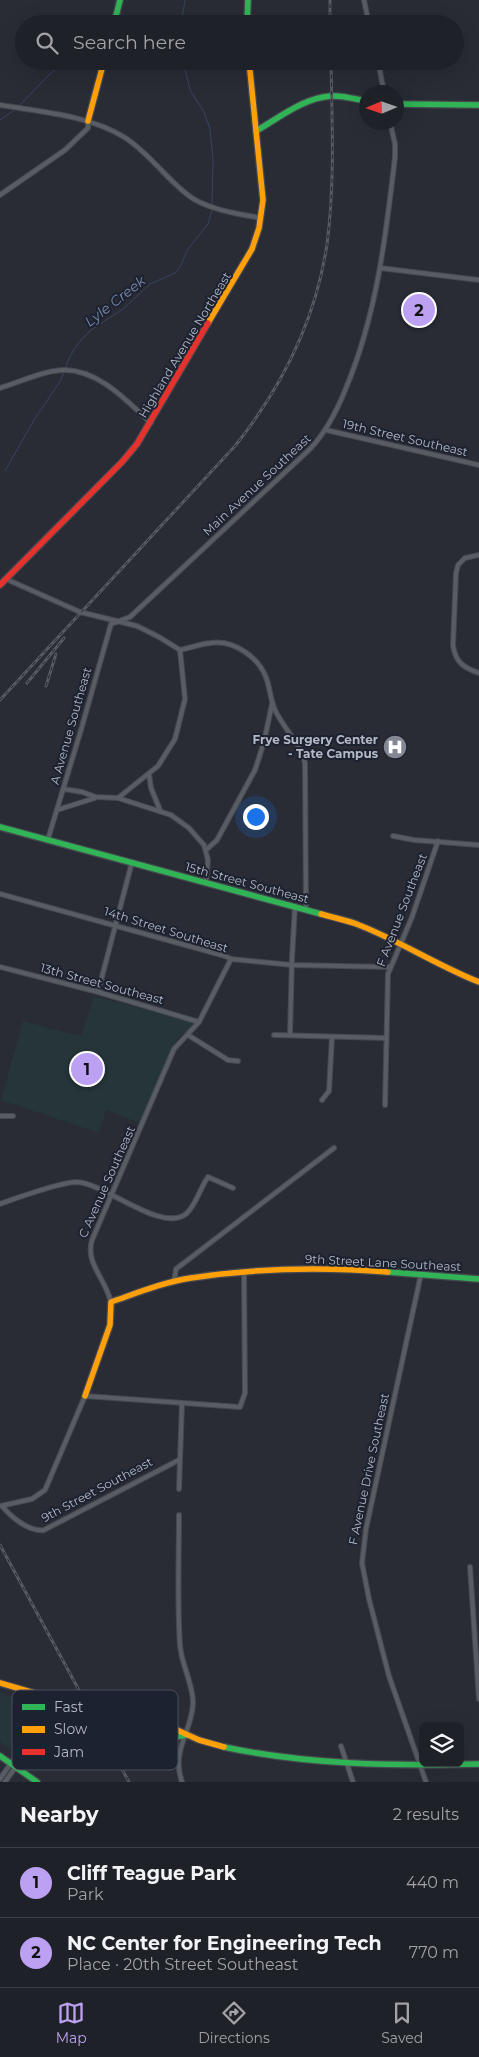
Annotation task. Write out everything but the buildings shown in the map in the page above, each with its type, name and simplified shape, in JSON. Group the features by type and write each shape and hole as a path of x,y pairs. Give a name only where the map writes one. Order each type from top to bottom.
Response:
{"main road":[{"path":"116,15 120,0"},
{"path":"247,15 248,0"},
{"path":"88,122 102,70"},
{"name":"Highland Avenue Northeast","path":"0,585 122,462 150,423 247,259 256,238 263,200 250,70"},
{"path":"256,130 310,102 331,96 359,100"},
{"path":"404,104 479,104"},
{"name":"15th Street Southeast","path":"0,827 356,924 400,943 451,970 479,982"},
{"name":"9th Street Lane Southeast","path":"111,1302 174,1281 202,1276 318,1267 479,1279"},
{"name":"C Avenue Southeast","path":"85,1396 110,1325 111,1302"},
{"path":"0,1683 24,1690"},
{"path":"178,1731 186,1735 264,1756 348,1765 419,1765"},
{"path":"178,1736 186,1735"},
{"path":"0,1756 12,1764"},
{"path":"464,1764 479,1764"},
{"path":"20,1770 37,1782"}],"street":[{"path":"364,0 367,15"},
{"path":"380,70 383,85"},
{"path":"0,105 88,122 115,132 135,144 186,193 196,200 217,208 261,218"},
{"path":"0,195 74,142 88,128 88,122"},
{"name":"Main Avenue Southeast","path":"116,621 130,617 310,449 326,430 338,409 359,357 374,302 395,157 395,144 392,130"},
{"path":"380,268 479,280"},
{"path":"0,388 50,372 76,371 91,376 105,384 150,423"},
{"name":"19th Street Southeast","path":"326,430 479,465"},
{"path":"479,555 465,558 456,569 453,645 456,659 465,668 479,673"},
{"path":"6,579 82,612 146,630 180,650 211,643 232,645 247,654 259,665 267,680 272,702 280,720 303,755 306,770 306,909"},
{"name":"A Avenue Southeast","path":"48,839 111,624 116,621"},
{"path":"118,798 164,760 178,730 185,699 180,650"},
{"path":"206,850 217,840 255,770 264,742 272,702"},
{"path":"149,774 151,788 160,810"},
{"path":"64,789 96,797 118,798 171,815 189,828 200,839 206,850 209,867 206,882"},
{"path":"57,810 96,797"},
{"path":"393,836 479,846"},
{"name":"F Avenue Southeast","path":"385,1106 386,983 389,967 412,917 438,842"},
{"path":"98,992 132,862"},
{"name":"14th Street Southeast","path":"0,894 116,925 230,959 292,965 389,967"},
{"path":"290,1036 295,906"},
{"name":"C Avenue Southeast","path":"111,1302 106,1286 89,1253 92,1240 174,1049 199,1022 230,959"},
{"name":"13th Street Southeast","path":"0,967 98,992 199,1022"},
{"path":"188,1035 228,1060 238,1062"},
{"path":"274,1035 386,1038"},
{"path":"322,1100 329,1091 332,1037"},
{"path":"0,1116 13,1116"},
{"path":"174,1281 176,1269 334,1148"},
{"path":"0,1204 78,1182 156,1215 178,1219 190,1210 209,1177 233,1188"},
{"path":"85,1396 240,1407 245,1393 246,1326 244,1272"},
{"name":"F Avenue Drive Southeast","path":"419,1759 389,1676 369,1599 362,1563 366,1529 421,1274"},
{"name":"C Avenue Southeast","path":"1,1506 32,1499 45,1490 85,1396"},
{"path":"179,1489 182,1403"},
{"name":"9th Street Southeast","path":"1,1506 33,1529 44,1530 179,1460"},
{"path":"179,1515 180,1644 193,1702 186,1735 178,1756 178,1771 182,1782"},
{"path":"470,1567 479,1699"},
{"path":"342,1746 353,1782"},
{"path":"0,1779 12,1766"},
{"path":"5,1782 12,1767"},
{"name":"F Avenue Drive Southeast","path":"422,1767 426,1782"}],"shaded area":[{"path":"94,996 191,1022 193,1026 177,1039 140,1123 106,1110 99,1133 1,1100 23,1021 81,1036"},
{"path":"0,1693 12,1697 12,1748 5,1747 0,1741"}],"waterway":[{"name":"Lyle Creek","path":"182,15 185,0"},
{"path":"19,106 55,70"},
{"name":"Lyle Creek","path":"185,70 190,90 204,112 210,129 213,160 212,206"},
{"path":"0,120 16,109"},
{"name":"Lyle Creek","path":"5,471 34,420 61,380 70,356 80,341 91,330 123,309 150,284 175,273 180,267 188,249 208,224 212,210"}],"railway":[{"path":"330,0 330,15"},
{"path":"0,700 235,446 268,400 282,376 315,299 327,244 332,176 331,70"},
{"path":"27,683 64,638"},
{"path":"46,686 56,654"},
{"path":"0,1545 79,1690"},
{"path":"122,1770 129,1782"}],"traffic: fast":[{"path":"116,15 120,0"},
{"path":"247,15 248,0"},
{"path":"256,131 311,100 331,96 359,100"},
{"path":"404,104 479,105"},
{"path":"0,827 321,914"},
{"path":"388,1272 479,1279"},
{"path":"178,1736 186,1735"},
{"path":"224,1747 288,1758 319,1761 415,1765 479,1764"},
{"path":"0,1756 12,1764"},
{"path":"20,1770 37,1782"}],"traffic: slow":[{"path":"88,121 102,70"},
{"path":"208,323 252,249 259,228 263,200 250,70"},
{"path":"321,914 374,931 479,982"},
{"path":"85,1396 110,1325 111,1302 171,1282 240,1272 290,1269 388,1272"},
{"path":"0,1683 24,1690"},
{"path":"178,1730 199,1740 224,1747"}],"traffic: jam":[{"path":"0,585 122,462 137,444 208,323"}],"place":[{"name":"NC Center for Engineering Tech","path":"419,310"},
{"name":"Frye Surgery Center - Tate Campus","path":"395,747"},
{"name":"Cliff Teague Park","path":"87,1069"}]}
